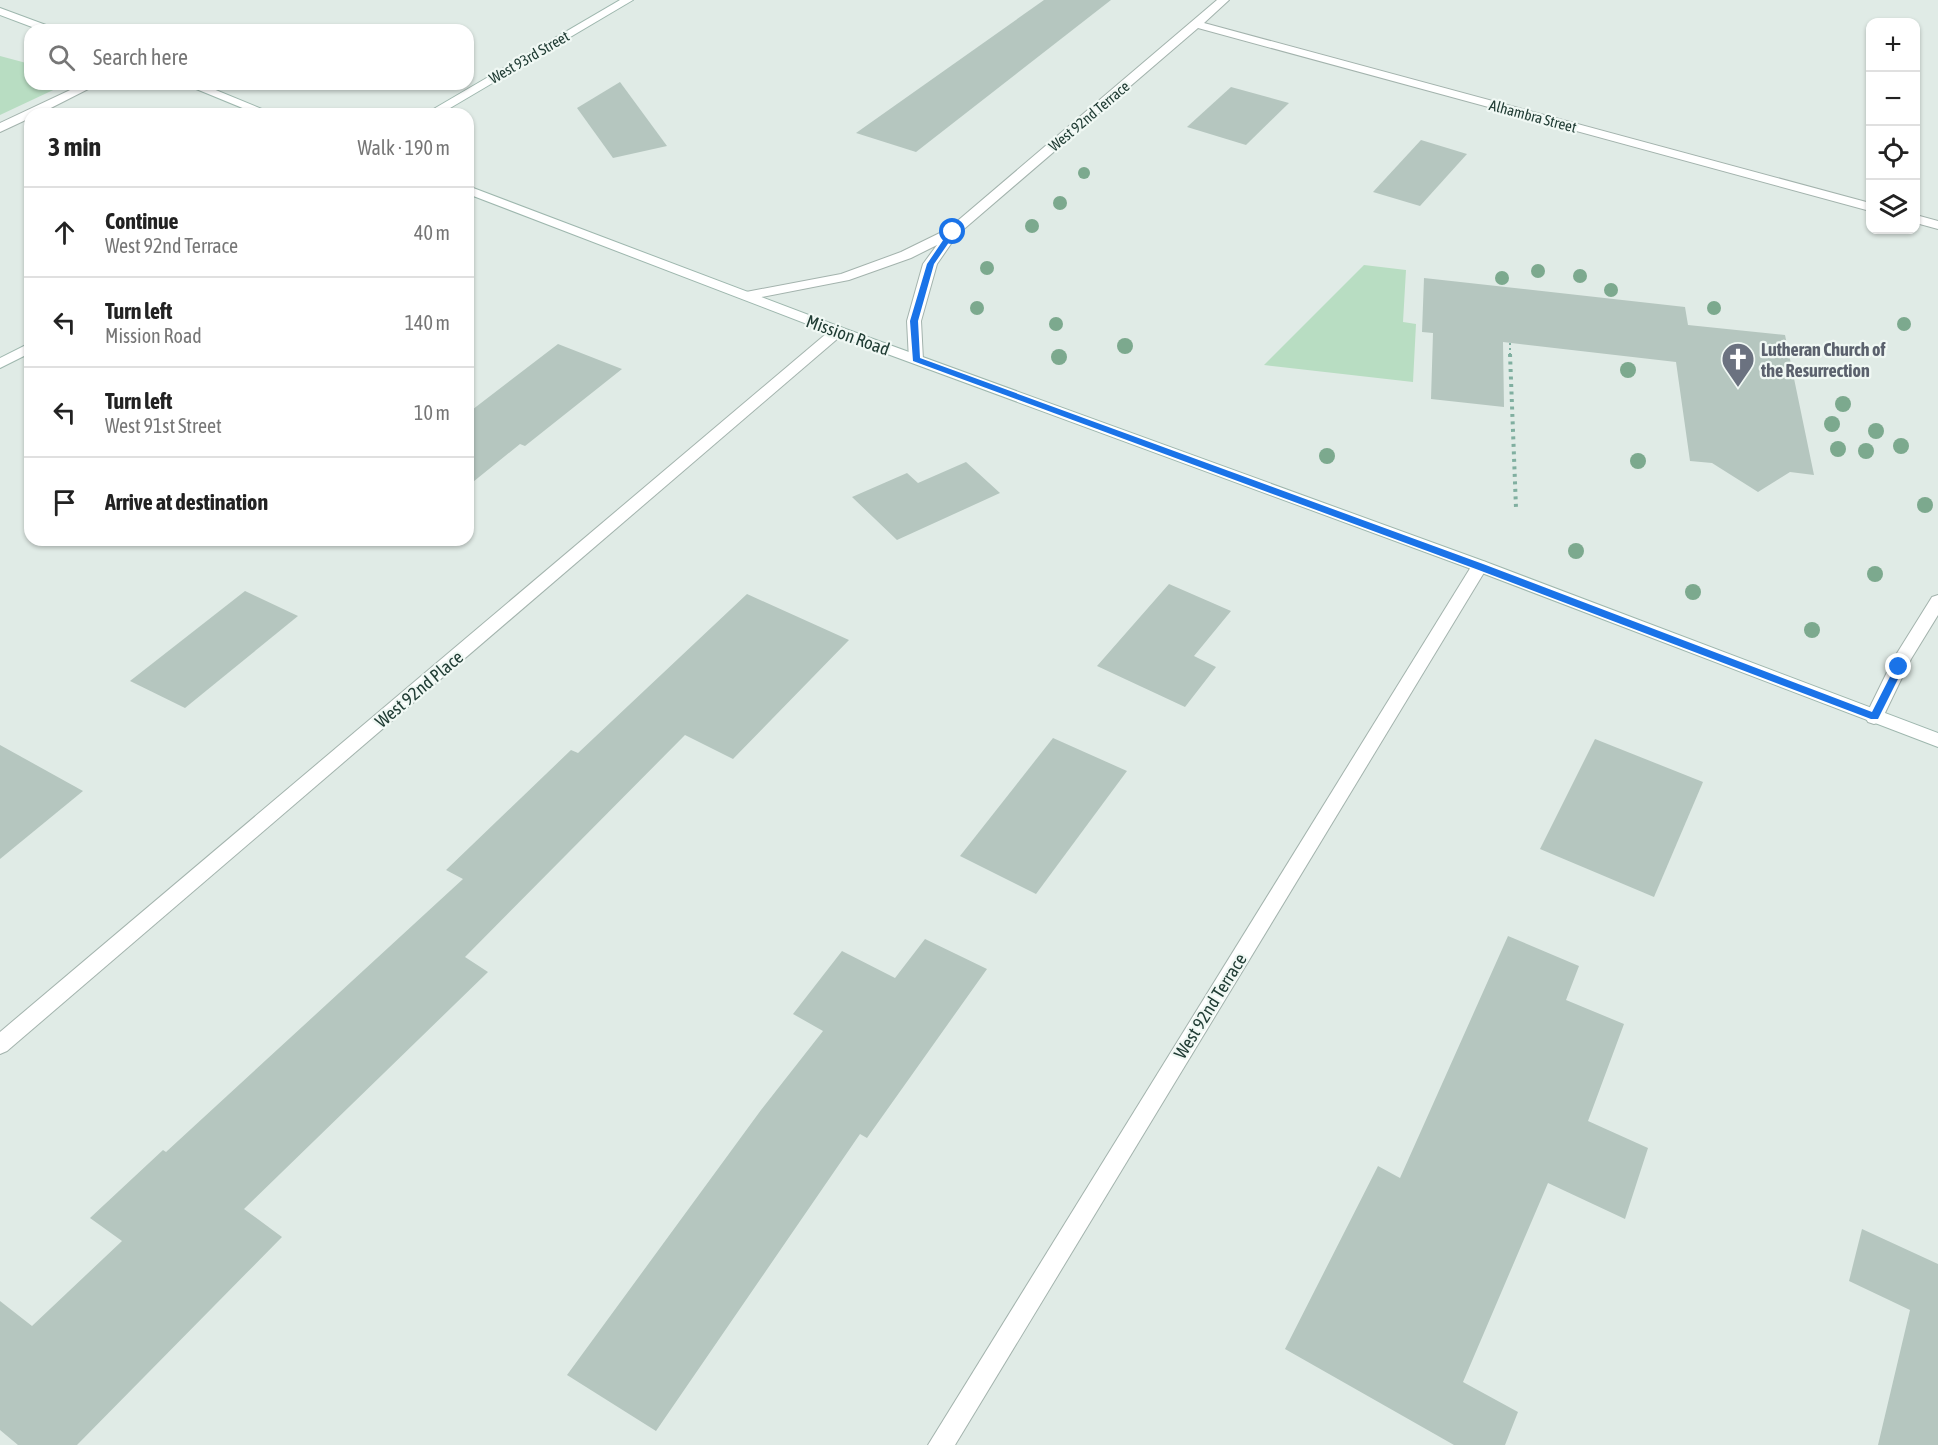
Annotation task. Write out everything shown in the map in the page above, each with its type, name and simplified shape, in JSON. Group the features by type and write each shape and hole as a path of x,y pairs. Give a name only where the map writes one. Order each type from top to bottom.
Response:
{"street":[{"name":"West 93rd Street","path":"474,89 628,0"},
{"name":"West 92nd Terrace","path":"916,360 914,321 930,264 953,232 1224,0"},
{"path":"0,11 34,24"},
{"name":"Alhambra Street","path":"1196,24 1866,206"},
{"path":"42,108 79,90"},
{"path":"206,90 252,108"},
{"name":"West 93rd Street","path":"441,108 472,90"},
{"path":"0,128 24,117"},
{"name":"Mission Road","path":"474,192 916,360 1480,566 1938,740"},
{"path":"1920,220 1938,225"},
{"name":"West 92nd Terrace","path":"746,296 844,277 906,255 953,232"},
{"name":"West 92nd Place","path":"0,1046 838,331"},
{"path":"0,364 24,350"},
{"name":"West 92nd Terrace","path":"941,1445 1480,566"},
{"path":"1874,717 1903,658 1938,601"}],"path":[{"path":"1510,343 1516,508"}],"green space":[{"path":"0,56 24,62 24,90 53,90 0,115"},
{"path":"1364,265 1406,270 1403,322 1416,324 1413,382 1264,365"}],"building":[{"path":"1044,0 1111,0 916,152 856,133"},
{"path":"620,82 667,146 613,158 577,108"},
{"path":"1231,87 1289,103 1246,145 1187,127"},
{"path":"1421,140 1467,154 1420,206 1373,192"},
{"name":"Lutheran Church of the Resurrection","path":"1424,278 1685,307 1688,325 1785,335 1814,475 1790,472 1758,492 1712,463 1690,461 1676,362 1503,342 1504,407 1431,399 1433,333 1422,332"},
{"path":"558,344 622,369 525,446 520,444 474,481 474,408"},
{"path":"966,462 1000,493 897,540 852,497 907,473 918,483"},
{"path":"1169,584 1231,611 1194,656 1216,667 1185,707 1097,666"},
{"path":"245,591 298,616 185,708 130,681"},
{"path":"747,594 849,640 733,759 685,735 465,957 488,972 244,1209 282,1237 77,1445 18,1445 0,1430 0,1301 32,1326 122,1241 90,1218 163,1150 166,1152 463,879 446,870 571,750 578,753"},
{"path":"1053,738 1127,771 1036,894 960,856"},
{"path":"1595,739 1703,782 1654,897 1540,849"},
{"path":"0,745 83,791 0,859"},
{"path":"1508,936 1579,966 1566,1000 1624,1024 1588,1121 1648,1148 1625,1219 1548,1183 1463,1382 1518,1412 1505,1445 1454,1445 1285,1349 1378,1166 1400,1178"},
{"path":"925,939 987,969 867,1138 860,1134 656,1431 567,1375 761,1110 823,1031 793,1014 842,951 895,978"},
{"path":"1862,1229 1938,1264 1938,1445 1878,1445 1910,1310 1849,1281"}],"place":[{"name":"Lutheran Church of the Resurrection","path":"1738,388"}],"route":[{"path":"953,232 930,264 914,321 916,360 1480,566 1874,717 1899,667"}]}
